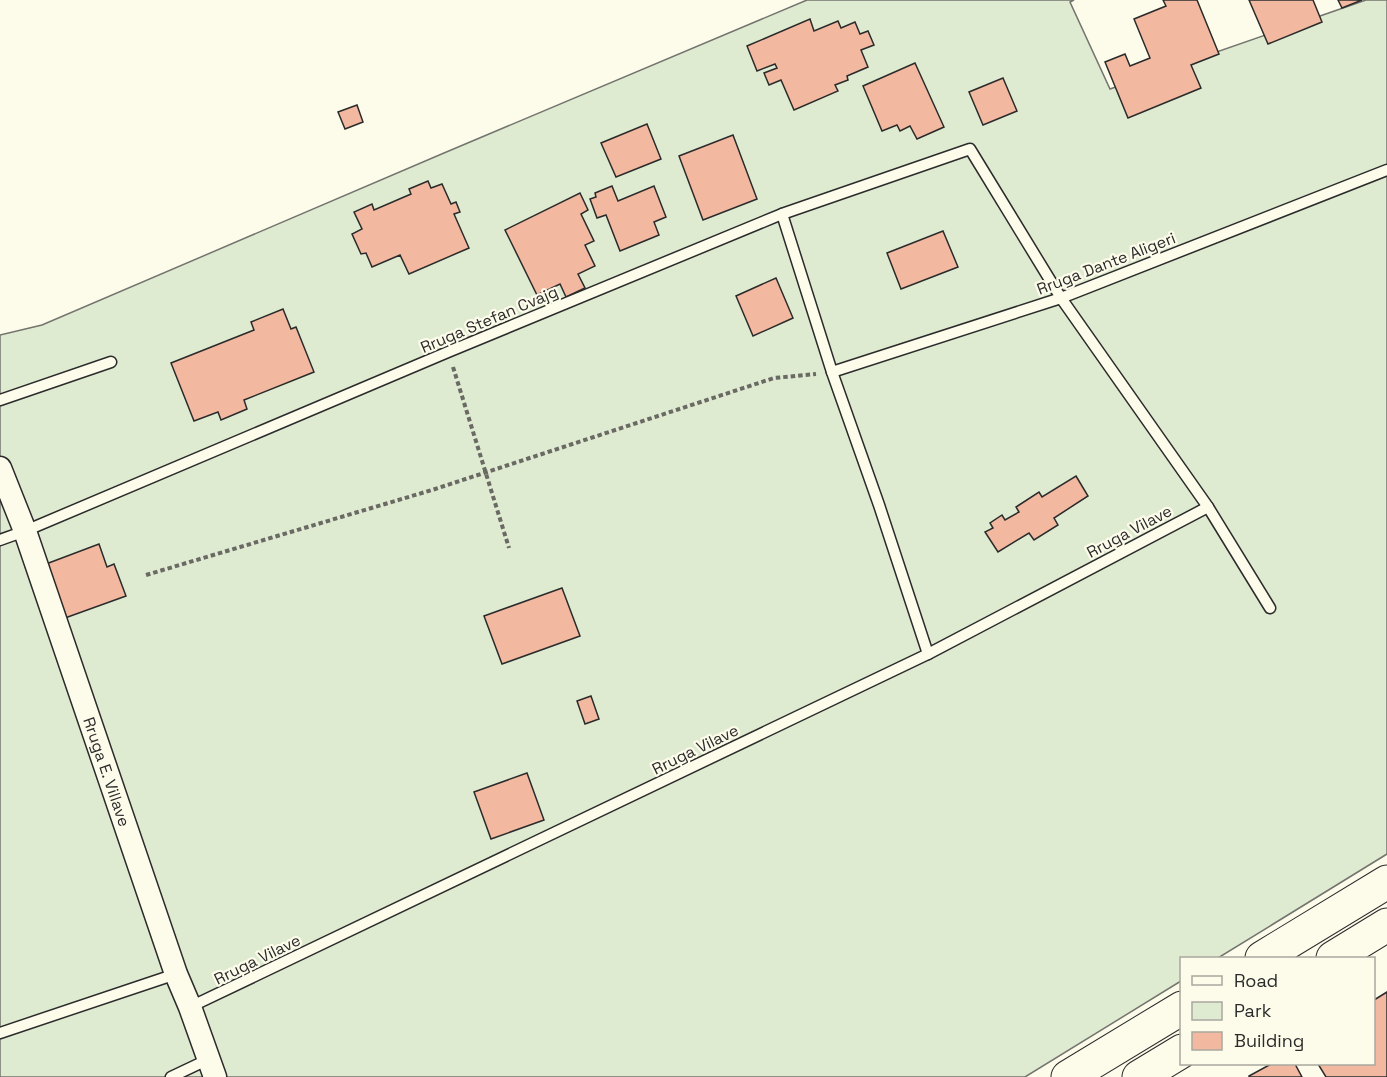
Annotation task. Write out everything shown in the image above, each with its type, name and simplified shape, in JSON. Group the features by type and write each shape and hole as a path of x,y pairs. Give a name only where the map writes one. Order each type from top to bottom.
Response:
{"main road":[{"path":"1264,957 1387,882"},
{"path":"1335,957 1387,926"},
{"path":"1068,1077 1180,1009"},
{"path":"1139,1077 1180,1052"}],"street":[{"name":"Rruga E. Villave","path":"0,468 25,531 176,974 212,1068"}],"lane":[{"name":"Rruga Stefan Cvajg","path":"0,540 782,214 970,148 1061,298"},
{"name":"Rruga Dante Aligeri","path":"832,372 1061,298 1387,170"},
{"path":"782,214 832,372 928,654"},
{"path":"1061,298 1209,507 1270,608"},
{"path":"0,400 111,362"},
{"name":"Rruga Vilave","path":"190,1007 928,654 1209,507"},
{"path":"0,1033 176,974"},
{"path":"171,1077 212,1068"}],"path":[{"path":"448,352 509,548"},
{"path":"146,575 409,497 774,378 832,372"}],"green space":[{"path":"807,0 1074,0 1070,2 1110,89 1366,0 1387,0 1387,854 1220,957 1180,957 1180,982 1025,1077 0,1077 0,335 42,325"}],"building":[{"path":"1163,0 1197,0 1219,54 1191,65 1201,88 1128,118 1105,62 1125,54 1130,66 1150,58 1134,19 1166,6"},
{"path":"1249,0 1313,0 1322,22 1268,44"},
{"path":"1338,0 1362,0 1342,8"},
{"path":"810,19 814,31 838,21 841,28 855,22 860,34 868,31 874,45 861,50 868,67 847,76 848,80 835,85 838,91 794,110 781,80 769,85 764,73 777,68 775,64 757,71 747,46"},
{"path":"915,63 944,127 917,139 910,126 900,131 897,125 882,131 863,86"},
{"path":"1003,78 1017,111 983,125 969,92"},
{"path":"357,105 363,122 345,129 338,112"},
{"path":"647,124 661,159 616,177 601,143"},
{"path":"733,135 757,199 703,220 679,156"},
{"path":"428,181 431,188 442,184 451,204 456,202 460,212 454,214 469,248 409,274 400,255 372,267 366,253 361,254 352,234 362,229 354,212 372,204 374,210 411,194 409,189"},
{"path":"612,186 618,201 654,186 666,217 654,222 659,235 620,251 606,215 597,218 590,199 596,197 595,193"},
{"path":"580,193 588,210 581,214 594,241 585,245 595,266 578,274 585,288 566,297 560,284 537,295 505,230"},
{"path":"943,231 958,267 901,289 887,253"},
{"path":"776,278 793,318 753,336 736,296"},
{"path":"283,309 291,329 296,327 314,372 244,400 247,409 221,420 218,412 194,421 171,363 254,330 251,322"},
{"path":"1076,476 1088,496 1054,518 1058,525 1034,540 1029,533 998,552 985,532 993,528 990,523 1002,515 1005,520 1019,512 1016,507 1039,492 1042,497"},
{"path":"99,544 107,567 114,564 126,596 65,618 46,564"},
{"path":"562,588 580,636 502,664 484,616"},
{"path":"591,696 599,719 585,724 577,701"},
{"path":"527,773 544,820 491,839 474,792"},
{"path":"1387,992 1387,1077 1326,1077 1319,1065 1375,1065 1375,999"},
{"path":"1269,1065 1296,1065 1302,1077 1249,1077"}]}
